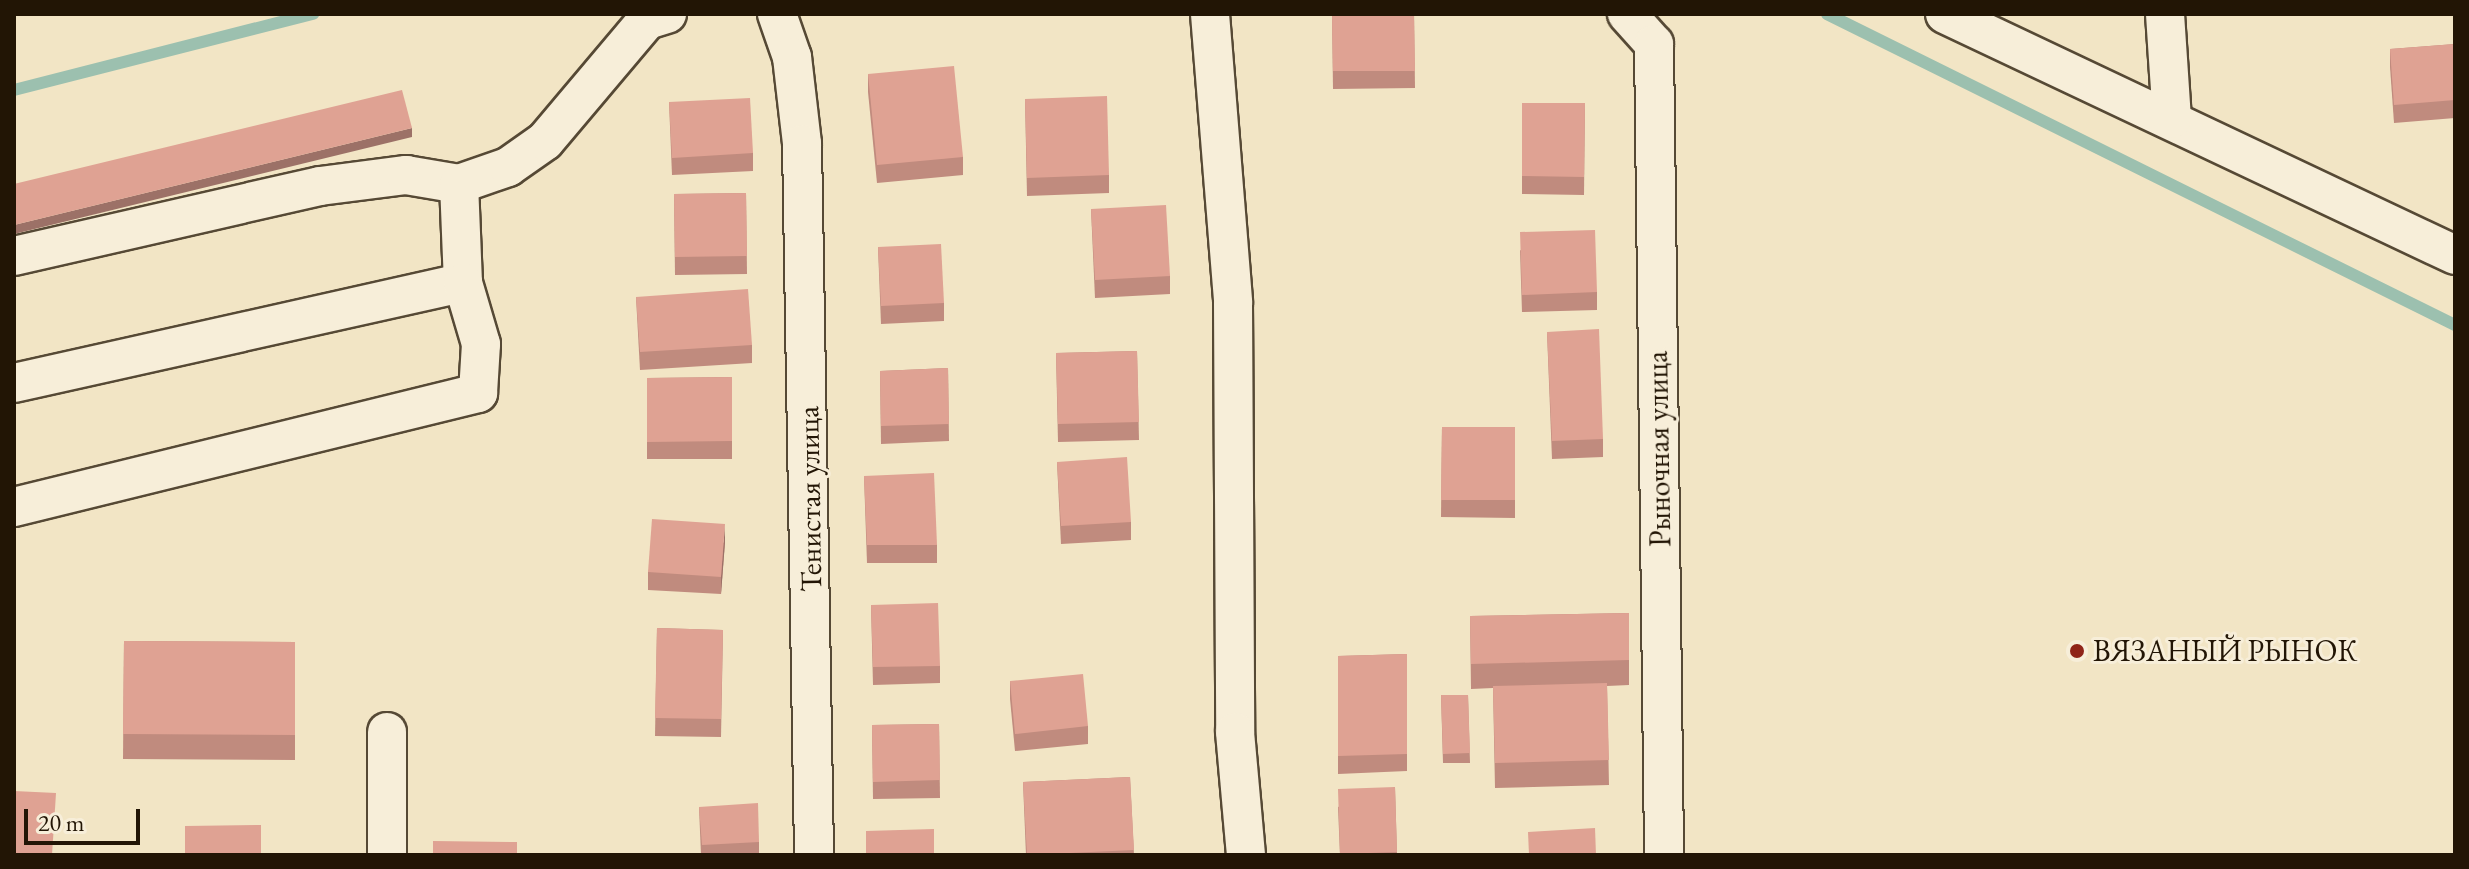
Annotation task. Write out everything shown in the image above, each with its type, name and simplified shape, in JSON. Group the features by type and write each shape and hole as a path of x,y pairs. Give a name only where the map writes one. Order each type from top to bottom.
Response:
{"street":[{"path":"14,256 320,186 406,175 459,184 508,167 545,141 647,20 667,14"},
{"name":"Тенистая улица","path":"777,14 792,57 802,144 814,855"},
{"path":"1210,14 1233,303 1235,732 1246,855"},
{"name":"Рыночная улица","path":"1627,14 1654,44 1664,855"},
{"path":"1945,14 2455,255"},
{"path":"2165,14 2172,119"},
{"path":"14,507 478,393 481,344 463,283 459,184"},
{"path":"14,383 463,283"},
{"path":"387,732 387,855"}],"building":[{"path":"1332,14 1414,14 1415,71 1333,71"},
{"path":"2455,44 2455,100 2394,105 2390,49"},
{"path":"954,66 963,157 877,165 868,74"},
{"path":"402,90 412,128 14,225 14,184"},
{"path":"1107,96 1109,175 1027,178 1025,99"},
{"path":"750,98 753,153 672,158 669,102"},
{"path":"1522,103 1585,103 1584,177 1522,176"},
{"path":"746,193 747,256 675,257 674,194"},
{"path":"1166,205 1170,276 1095,280 1091,209"},
{"path":"1595,230 1597,292 1522,295 1520,232"},
{"path":"941,244 944,303 881,306 878,247"},
{"path":"748,289 752,345 640,352 636,297"},
{"path":"1599,329 1603,439 1552,441 1547,332"},
{"path":"1137,351 1139,422 1058,424 1056,353"},
{"path":"948,368 949,424 881,426 880,371"},
{"path":"732,377 732,441 647,442 647,378"},
{"path":"1442,427 1515,427 1515,500 1441,500"},
{"path":"1127,457 1131,522 1061,526 1057,462"},
{"path":"934,473 937,545 867,545 864,476"},
{"path":"652,519 725,524 721,577 648,572"},
{"path":"938,603 940,666 873,667 871,605"},
{"path":"1629,613 1629,660 1471,664 1470,616"},
{"path":"657,628 723,630 721,719 655,718"},
{"path":"124,641 295,642 295,735 123,734"},
{"path":"1407,654 1407,754 1338,756 1338,656"},
{"path":"1083,674 1088,726 1015,734 1010,681"},
{"path":"1607,683 1609,760 1495,763 1493,686"},
{"path":"1441,695 1468,695 1470,753 1443,754"},
{"path":"939,724 940,780 873,782 872,725"},
{"path":"1130,777 1134,850 1027,855 1023,782"},
{"path":"1395,787 1397,852 1340,854 1338,789"},
{"path":"14,791 56,793 52,855 14,853"},
{"path":"758,803 759,842 702,845 699,807"},
{"path":"261,825 261,855 185,855 185,826"},
{"path":"1595,828 1596,855 1529,855 1528,832"},
{"path":"934,829 934,855 866,855 866,831"},
{"path":"433,841 517,842 517,855 433,855"}],"waterway":[{"path":"14,90 313,14"},
{"path":"1827,14 2455,325"}],"place":[{"name":"ВЯЗАНЫЙ РЫНОК","path":"2077,651"}]}
